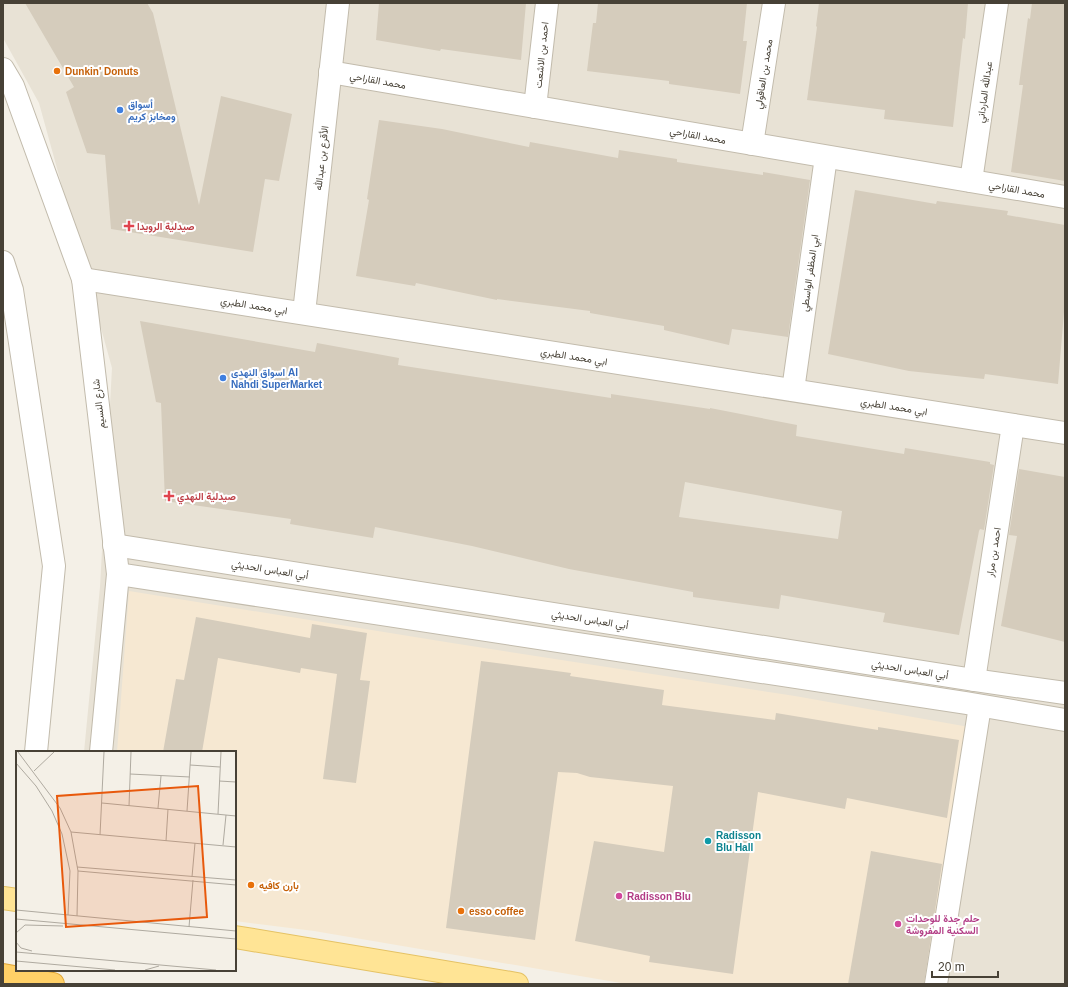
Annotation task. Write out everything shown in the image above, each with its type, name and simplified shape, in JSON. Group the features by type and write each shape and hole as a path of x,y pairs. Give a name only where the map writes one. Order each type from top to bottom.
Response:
{"highway":[{"path":"3,975 53,984"}],"main road":[{"path":"3,898 16,900"},
{"path":"236,937 517,984"},
{"path":"3,981 38,984"}],"street":[{"name":"الأقرع بن عبدالله","path":"304,313 338,3"},
{"name":"احمد بن الاشعت","path":"535,107 547,3"},
{"name":"محمد بن العاقولي","path":"752,144 774,3"},
{"name":"عبدالله المارداني","path":"971,182 997,3"},
{"name":"محمد القاراحي","path":"330,72 1065,197"},
{"name":"شارع النسيم","path":"6,82 83,279 118,574 101,751"},
{"name":"ابي المظفر الواسطي","path":"793,390 826,157"},
{"path":"3,262 12,290 54,566 36,751"},
{"name":"ابي محمد الطبري","path":"83,279 1065,433"},
{"name":"احمد بن مرار","path":"974,680 1013,424"},
{"name":"أبي العباس الحديثي","path":"114,545 1065,693"},
{"path":"118,574 1065,720"},
{"path":"936,984 980,706"}],"shaded area":[{"path":"3,3 1065,3 1065,984 646,984 236,753 236,751 84,751 100,587 112,368 39,103 3,38"},
{"path":"129,591 795,696 969,727 926,984 627,984 314,931 236,921 236,751 117,751"}],"building":[{"path":"25,3 147,3 153,13 199,205 221,96 292,114 279,181 265,179 253,252 111,229 105,155 87,153 66,92 74,87"},
{"path":"379,3 526,3 521,60 441,49 440,51 376,40"},
{"path":"598,3 747,3 743,41 747,41 740,94 669,84 669,81 587,71 593,23 596,23"},
{"path":"819,3 968,3 965,39 963,38 953,127 884,119 885,110 807,100"},
{"path":"1032,3 1065,3 1065,181 1011,172 1023,85 1019,85 1028,18 1030,19"},
{"path":"379,120 442,129 529,147 530,142 618,158 619,150 677,159 677,162 763,175 763,172 810,180 788,337 732,329 729,345 664,330 664,326 590,313 590,311 497,300 416,283 415,286 356,276 369,200 367,199"},
{"path":"855,190 936,204 937,201 1008,211 1007,215 1065,225 1065,300 1058,384 985,374 984,379 909,371 828,354"},
{"path":"140,321 315,352 317,343 399,358 398,365 611,398 611,394 710,408 797,425 796,436 904,454 905,448 990,462 990,464 994,465 984,530 980,529 979,531 959,635 883,622 885,613 781,595 779,609 693,597 693,592 569,569 472,546 375,527 373,538 290,524 291,519 165,501 161,403 156,402","holes":["685,482 842,511 838,539 679,517"]},
{"path":"1019,469 1065,477 1065,642 1001,626 1017,536 1009,535"},
{"path":"196,617 310,638 312,624 367,633 360,680 370,681 356,783 323,779 337,674 301,668 300,673 218,658 202,751 163,751 176,679 184,680"},
{"path":"481,661 571,673 570,676 664,690 662,705 775,720 776,713 878,730 878,727 959,740 947,818 847,798 845,809 758,792 733,974 649,962 650,956 575,941 594,841 664,852 673,786 590,777 577,773 558,772 535,940 446,928"},
{"name":"حلم جدة للوحدات السكنية المفروشة","path":"871,851 942,864 924,984 848,984"}],"place":[{"name":"Dunkin' Donuts","path":"57,71"},
{"name":"أسواق ومخابز كريم","path":"120,110"},
{"name":"صيدلية الرويدا","path":"129,226"},
{"name":"اسواق النهدي Al Nahdi SuperMarket","path":"223,378"},
{"name":"صيدلية النهدي","path":"169,496"},
{"name":"Radisson Blu Hall","path":"708,841"},
{"name":"بارن كافيه","path":"251,885"},
{"name":"Radisson Blu","path":"619,896"},
{"name":"esso coffee","path":"461,911"},
{"name":"حلم جدة للوحدات السكنية المفروشة","path":"898,924"}]}
